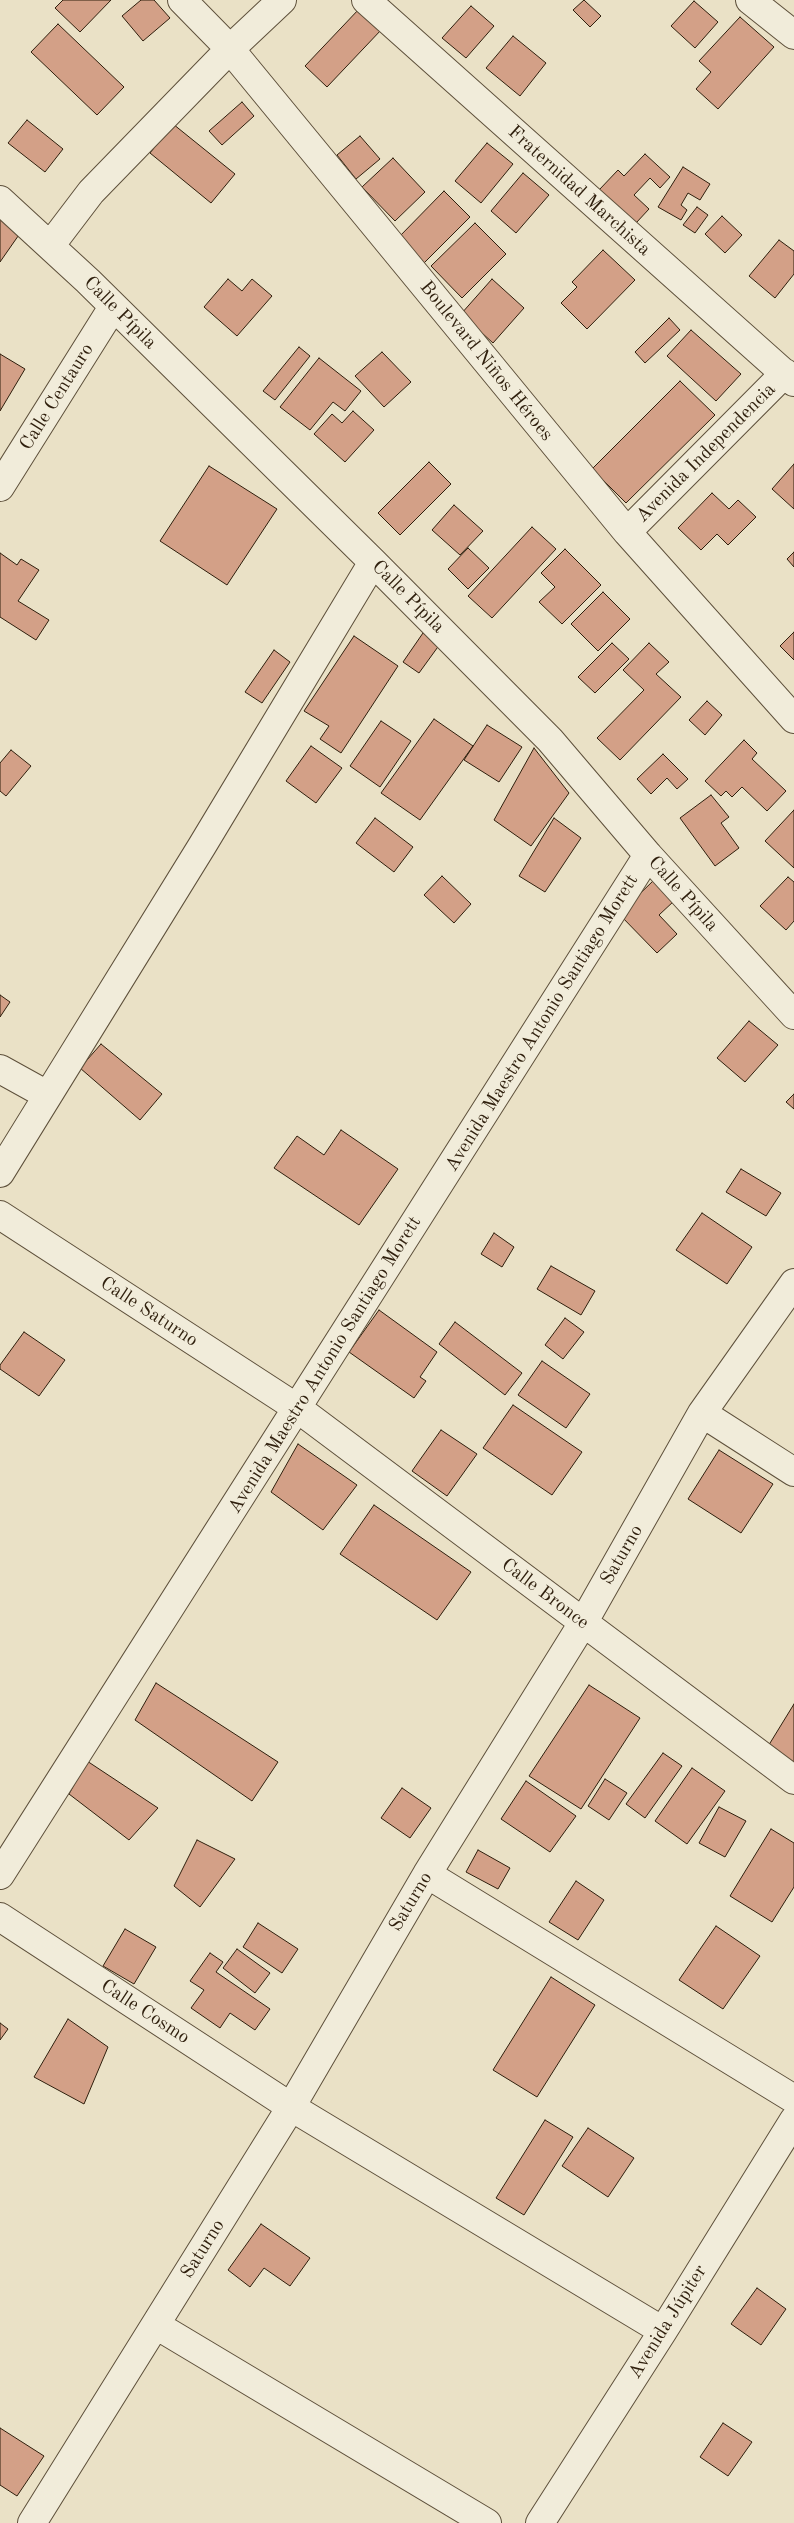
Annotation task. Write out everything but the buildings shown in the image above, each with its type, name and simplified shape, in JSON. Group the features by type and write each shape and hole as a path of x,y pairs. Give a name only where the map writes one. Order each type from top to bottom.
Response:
{"street":[{"name":"Boulevard Niños Héroes","path":"182,0 230,49 627,532 794,719"},
{"path":"50,246 91,192 230,49 282,0"},
{"name":"Fraternidad Marchista","path":"366,0 790,377"},
{"path":"750,0 794,35"},
{"name":"Calle Pípila","path":"0,200 113,307 373,562 550,740 648,855 794,1016"},
{"name":"Calle Centauro","path":"0,486 113,307"},
{"name":"Avenida Independencia","path":"627,532 790,377"},
{"path":"0,1173 202,846 373,562"},
{"name":"Avenida Maestro Antonio Santiago Morett","path":"0,1875 648,855"},
{"path":"0,1069 47,1095"},
{"name":"Calle Saturno","path":"0,1215 297,1408"},
{"name":"Saturno","path":"32,2523 291,2107 427,1874 584,1623 702,1413 794,1283"},
{"name":"Calle Bronce","path":"297,1408 794,1780"},
{"path":"702,1413 794,1472"},
{"path":"427,1874 794,2099"},
{"name":"Calle Cosmo","path":"0,1917 291,2107 663,2331"},
{"name":"Avenida Júpiter","path":"540,2523 663,2331 794,2120"},
{"path":"156,2325 487,2523"}]}
